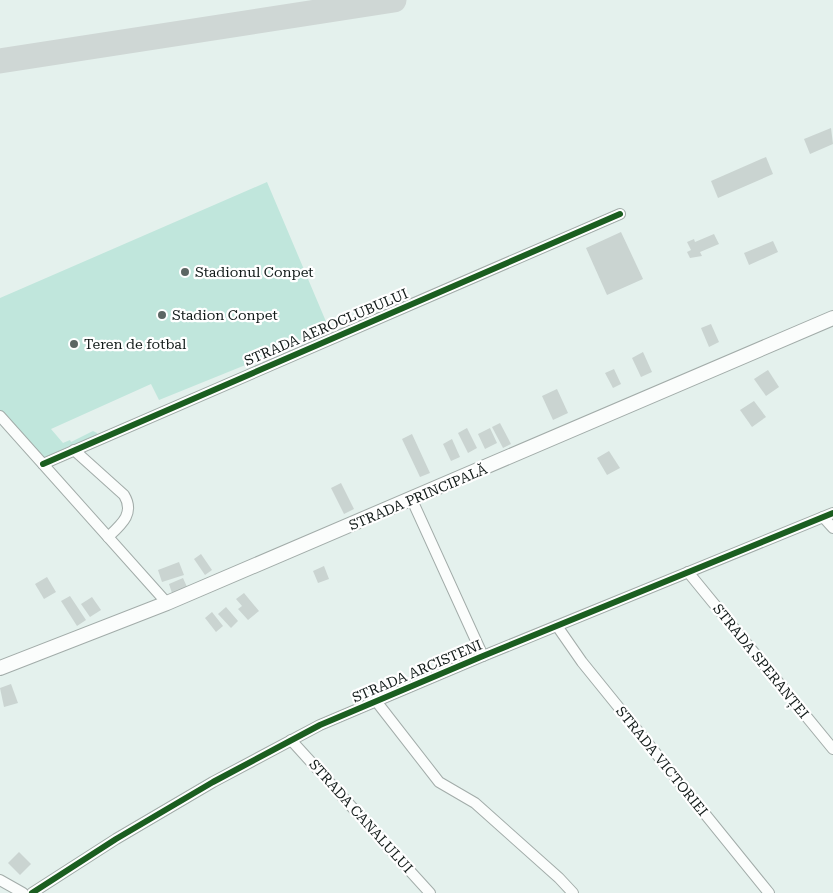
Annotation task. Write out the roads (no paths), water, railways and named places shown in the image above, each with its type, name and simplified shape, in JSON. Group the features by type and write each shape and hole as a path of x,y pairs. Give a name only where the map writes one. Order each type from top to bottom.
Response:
{"main road":[{"name":"STRADA PRINCIPALĂ","path":"0,668 167,603 412,500 833,318"}],"street":[{"name":"STRADA AEROCLUBULUI","path":"43,464 620,214"},
{"path":"0,416 167,603"},
{"path":"74,450 124,494 128,502 127,516 108,537"},
{"path":"412,500 483,656"},
{"path":"828,515 833,528"},
{"name":"STRADA ARCISTENI","path":"32,893 116,839 291,740 376,701 483,656 828,515"},
{"name":"STRADA SPERANȚEI","path":"688,572 833,749"},
{"name":"STRADA VICTORIEI","path":"556,626 582,662 769,893"},
{"path":"376,701 439,782 475,803 559,878 573,893"},
{"name":"STRADA CANALULUI","path":"291,740 430,893"},
{"path":"0,880 23,893"}],"place":[{"name":"Stadionul Conpet","path":"185,272"},
{"name":"Stadion Conpet","path":"162,315"},
{"name":"Teren de fotbal","path":"74,344"}]}
